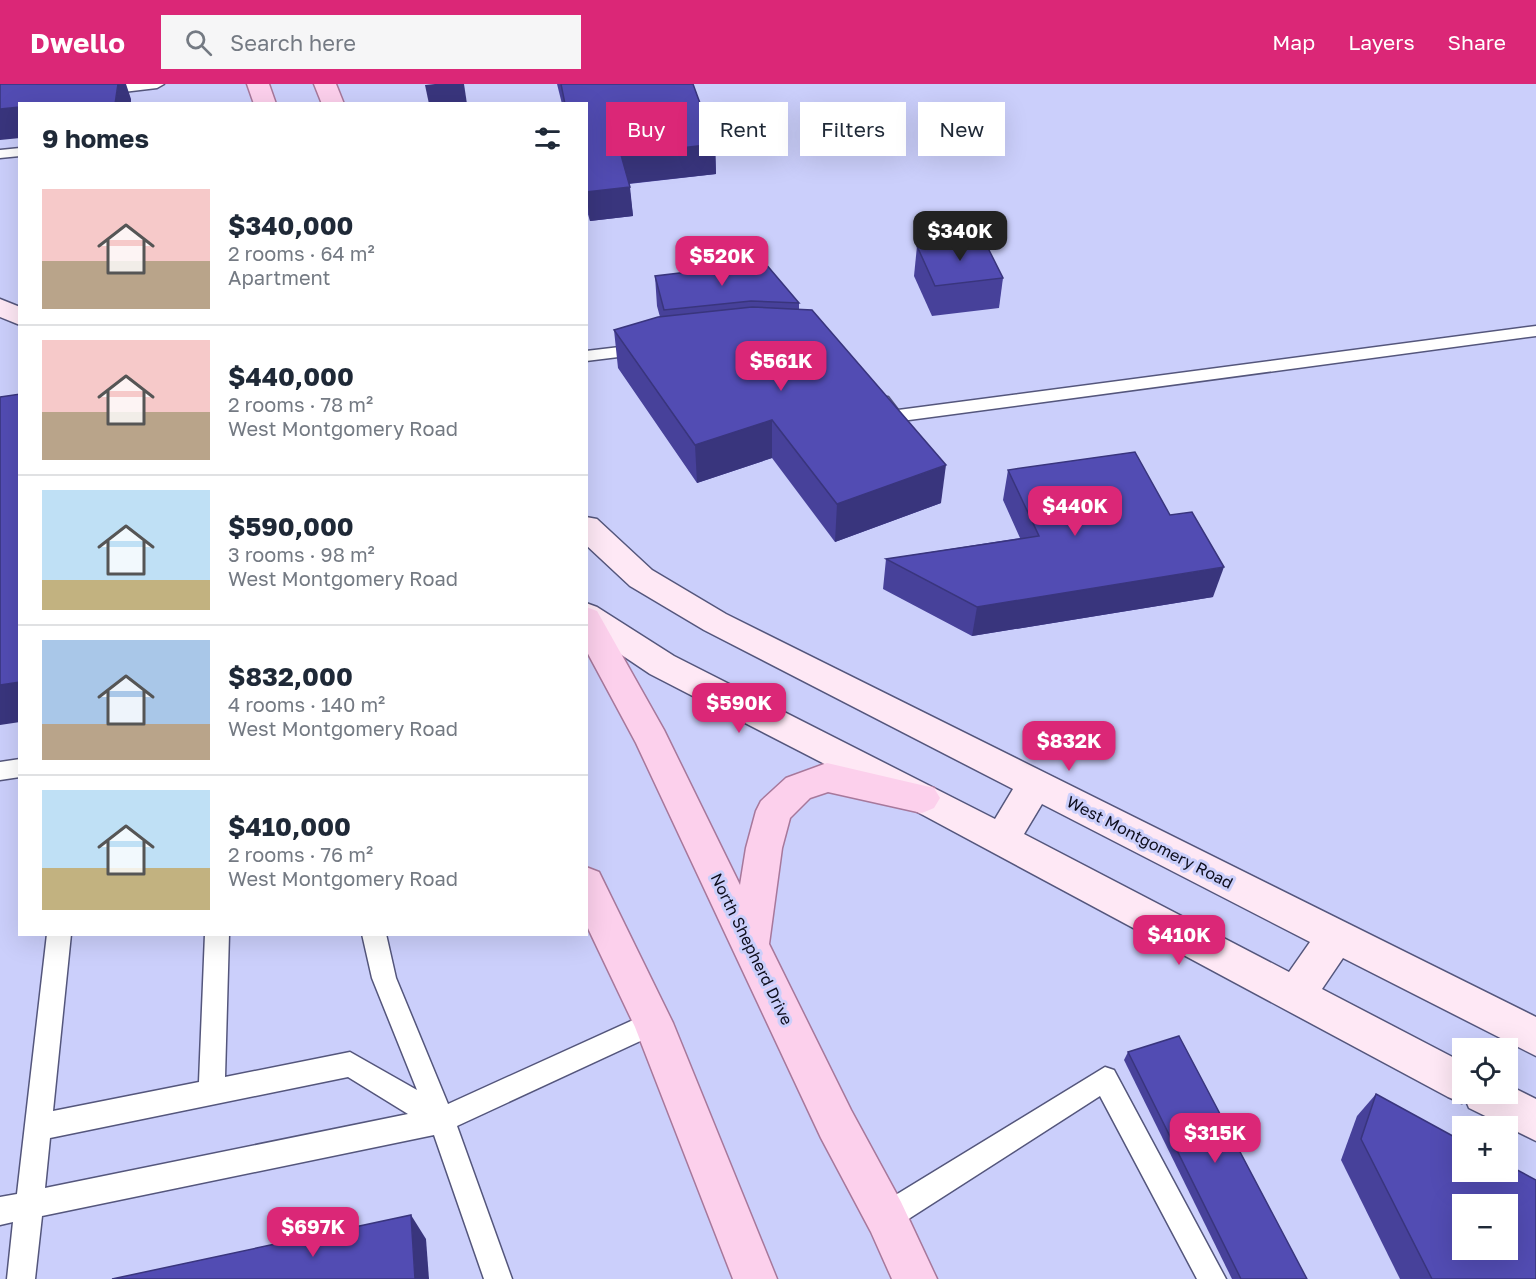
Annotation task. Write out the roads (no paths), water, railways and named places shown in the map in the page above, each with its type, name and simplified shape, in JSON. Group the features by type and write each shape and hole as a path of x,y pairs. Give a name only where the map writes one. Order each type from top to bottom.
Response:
{"main road":[{"path":"258,84 264,102"},
{"path":"325,84 332,102"},
{"path":"0,307 18,316"},
{"name":"West Montgomery Road","path":"588,529 641,578 715,622 1536,1037"},
{"path":"588,618 662,666 922,798 1452,1078"},
{"name":"North Shepherd Drive","path":"588,621 652,740 836,1124 886,1217 915,1279"},
{"path":"750,947 764,848 774,811 798,788 827,777 922,798"},
{"path":"1001,840 1035,784"},
{"path":"588,887 653,1023 755,1279"},
{"path":"1294,996 1336,937"},
{"path":"1503,1104 1536,1121"}],"lane":[{"path":"86,93 157,84"},
{"path":"0,154 18,152"},
{"path":"871,388 894,416 1536,331"},
{"path":"588,356 663,347"},
{"path":"0,771 18,768"},
{"path":"21,1279 58,936"},
{"path":"212,1092 217,936"},
{"path":"374,936 384,978 442,1120 498,1279"},
{"path":"0,1211 442,1120 653,1023"},
{"path":"38,1127 350,1064 442,1120"},
{"path":"886,1217 1105,1079 1212,1279"}]}
